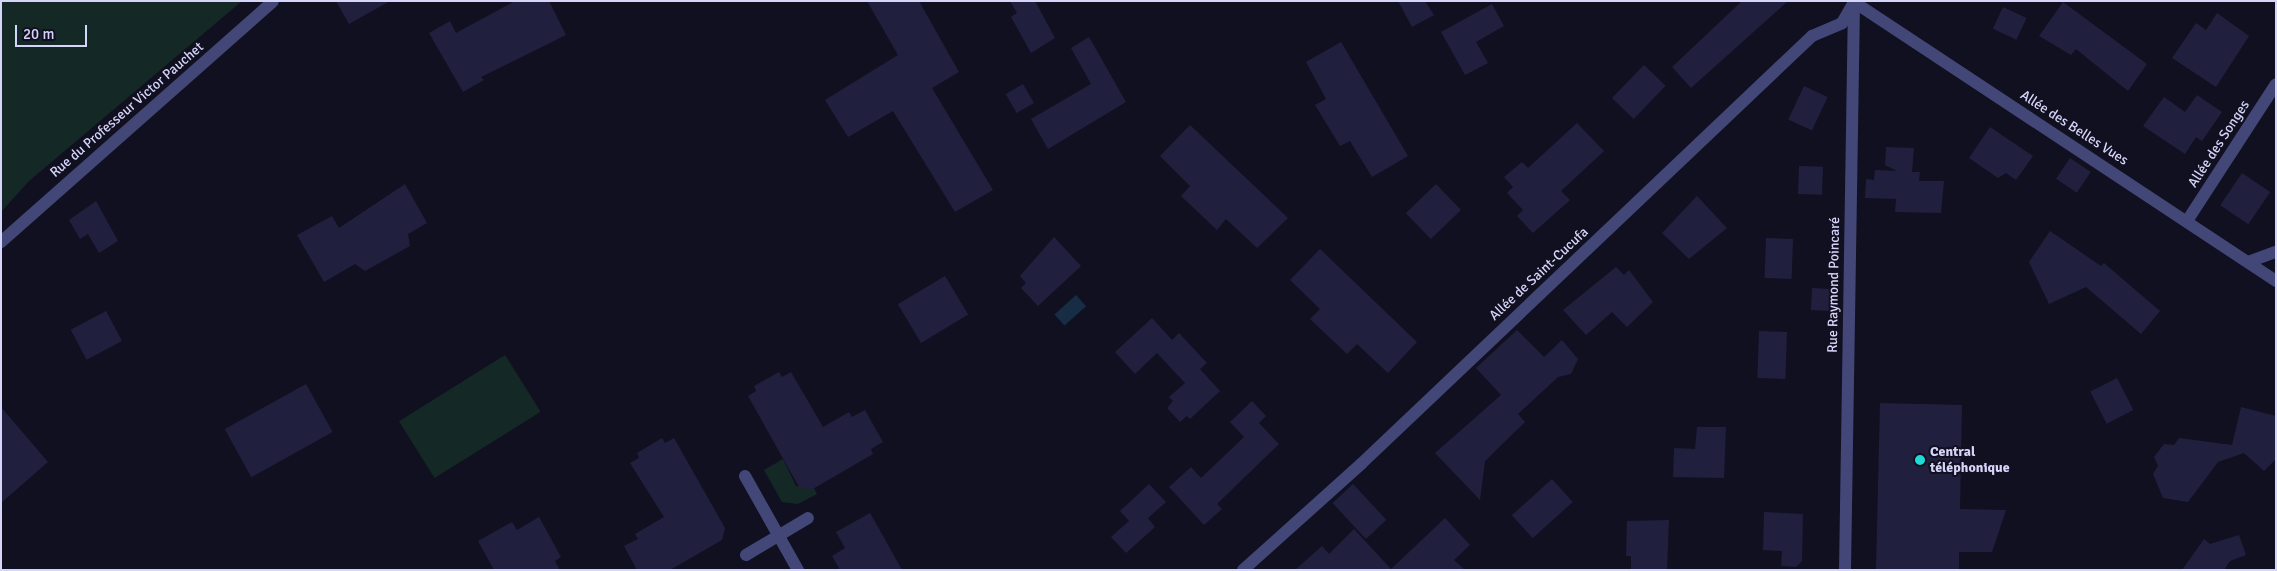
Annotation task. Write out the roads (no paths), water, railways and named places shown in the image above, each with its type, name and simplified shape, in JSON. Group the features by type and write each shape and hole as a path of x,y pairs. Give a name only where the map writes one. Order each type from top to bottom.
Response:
{"street":[{"name":"Rue du Professeur Victor Pauchet","path":"1,242 273,1"},
{"name":"Allée des Belles Vues","path":"1854,1 2276,281"},
{"name":"Allée de Saint-Cucufa","path":"1243,570 1361,464 1812,36 1842,23 1854,1"},
{"name":"Rue Raymond Poincaré","path":"1845,570 1854,1"},
{"name":"Allée des Songes","path":"2187,221 2276,84"},
{"path":"2248,262 2276,252"},
{"path":"745,476 798,570"},
{"path":"746,555 808,518"}],"water":[{"path":"1076,295 1086,306 1064,326 1054,314"}],"place":[{"name":"Central téléphonique","path":"1920,460"}]}
